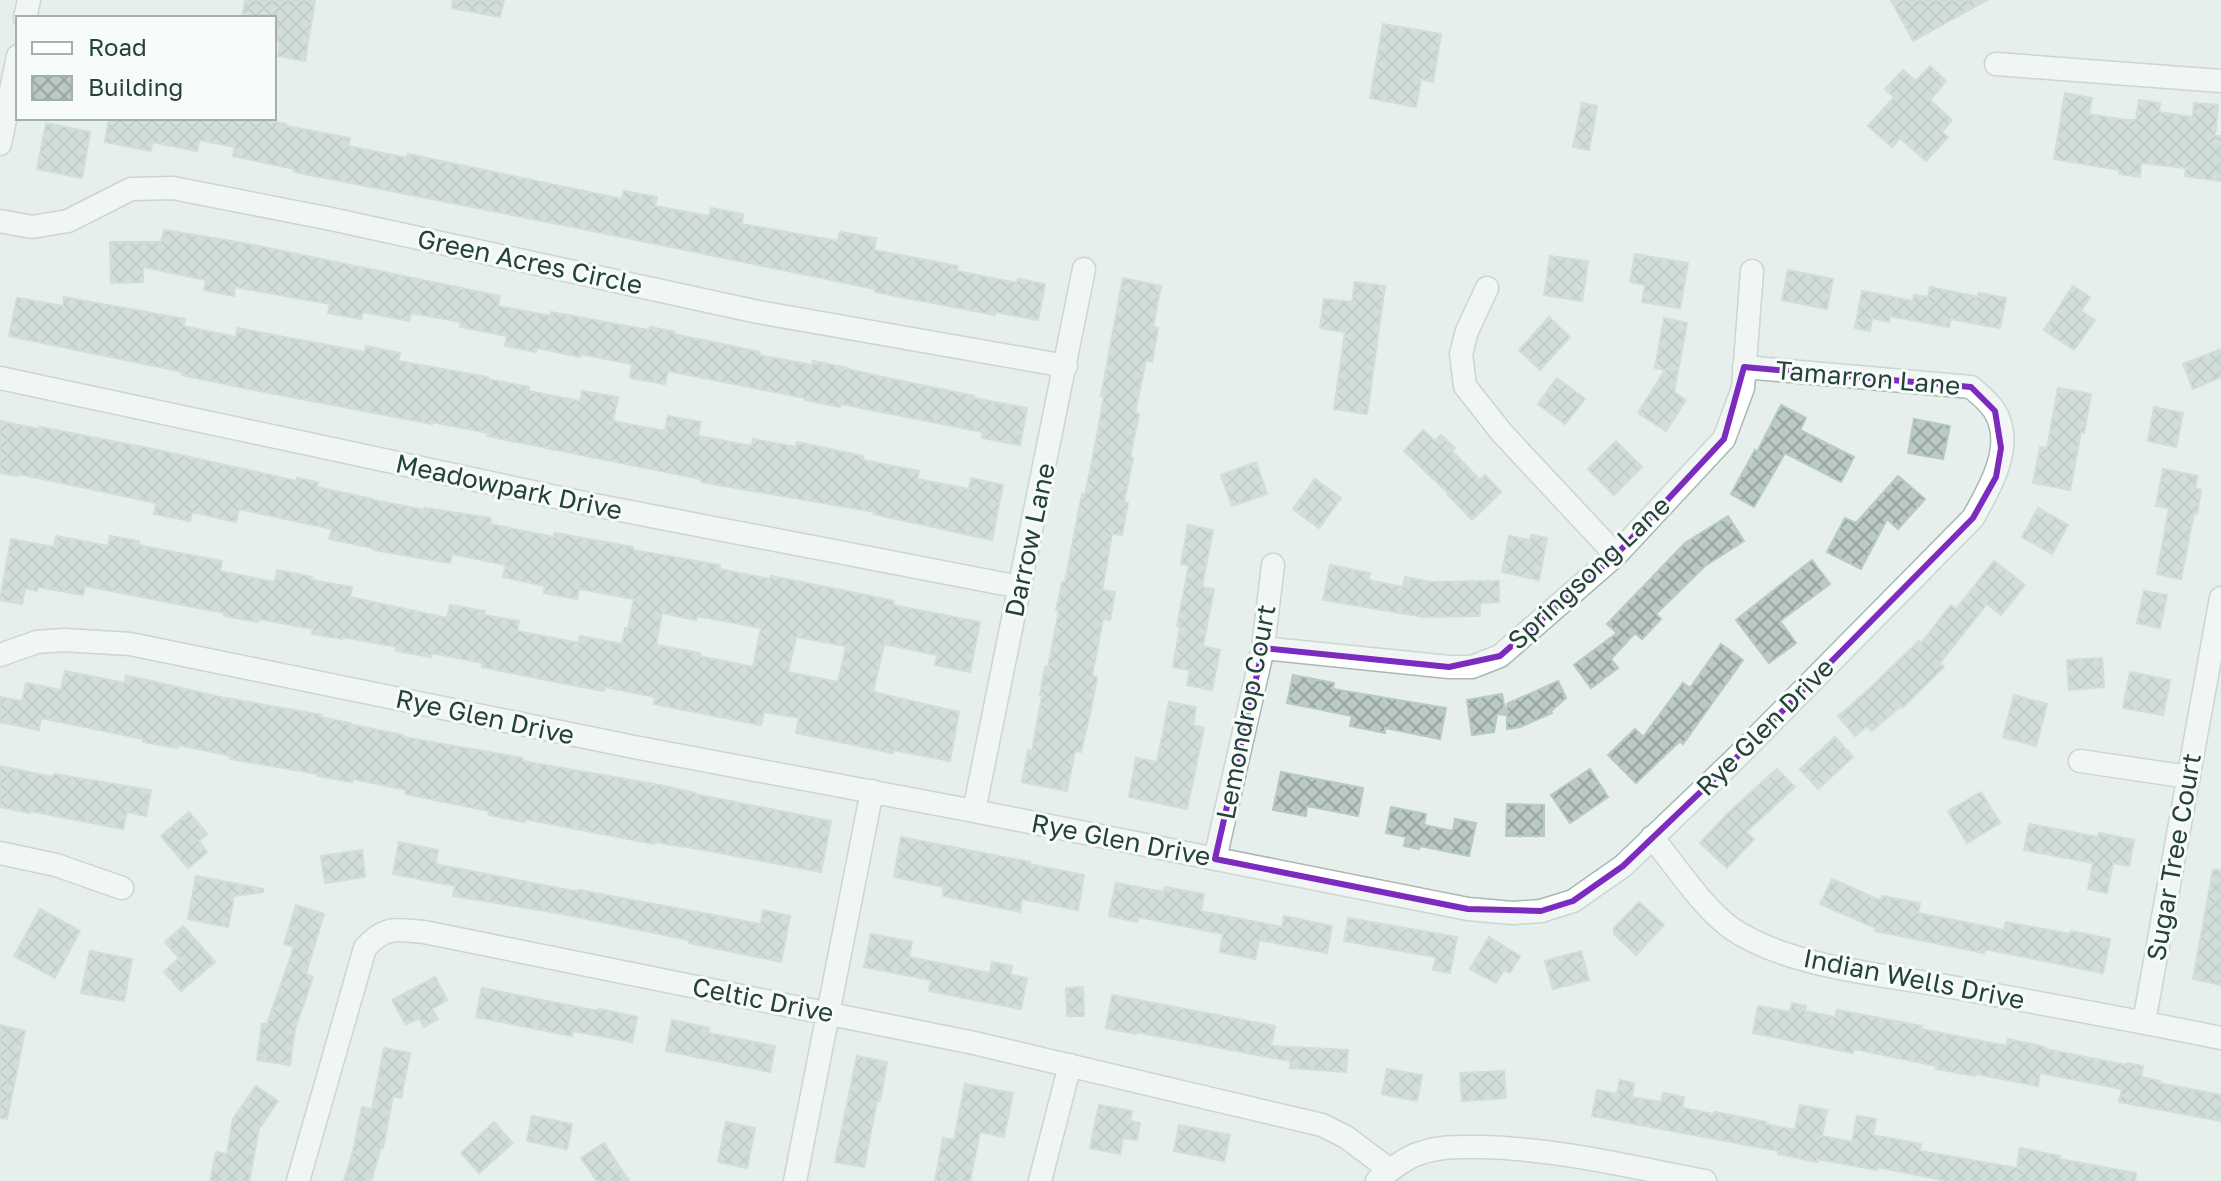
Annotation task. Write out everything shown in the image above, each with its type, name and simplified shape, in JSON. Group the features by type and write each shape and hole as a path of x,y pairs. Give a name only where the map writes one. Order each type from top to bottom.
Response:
{"street":[{"path":"1996,64 2221,81"},
{"path":"0,144 16,66"},
{"name":"Green Acres Circle","path":"0,221 32,227 68,221 131,189 173,188 331,219 758,312 1066,366"},
{"name":"Darrow Lane","path":"974,811 1084,269"},
{"name":"Springsong Lane","path":"1263,648 1449,667 1472,667 1500,656 1616,555 1724,439 1743,388 1752,271"},
{"path":"1487,288 1467,331 1461,354 1465,386 1502,433 1616,555"},
{"name":"Tamarron Lane","path":"1744,367 1971,387 1987,401"},
{"name":"Meadowpark Drive","path":"0,378 589,504 1020,587"},
{"name":"Rye Glen Drive","path":"0,655 37,642 130,644 634,747 1468,909 1513,913 1541,911 1573,901 1623,866 1735,759 1973,518 1996,477 2001,448 2001,429 1995,411 1987,401"},
{"name":"Lemondrop Court","path":"1215,859 1263,648 1273,565"},
{"name":"Sugar Tree Court","path":"2144,1022 2221,598"},
{"path":"2080,761 2189,777"},
{"path":"795,1181 872,791"},
{"name":"Indian Wells Drive","path":"1652,837 1713,912 1731,928 1755,942 1810,962 2221,1038"},
{"path":"0,853 76,870 122,888"},
{"name":"Celtic Drive","path":"298,1181 365,948 377,934 392,929 424,932 974,1043 1322,1125 1346,1137 1383,1175"},
{"path":"1040,1181 1070,1065"},
{"path":"1383,1175 1421,1152 1447,1147 1503,1148 1650,1176 1705,1181"}],"highlighted area":[{"path":"1744,367 1971,387 1995,411 2001,448 1996,477 1973,518 1735,759 1623,866 1573,901 1541,911 1468,909 1215,859 1263,648 1449,667 1500,656 1616,555 1724,439"}],"building":[{"path":"245,0 315,0 305,61 278,56 280,42 276,41 276,16 242,16"},
{"path":"453,0 504,0 500,17 452,8"},
{"path":"1891,0 1987,0 1913,41"},
{"path":"1383,24 1441,34 1433,82 1421,79 1416,107 1370,98"},
{"path":"1930,66 1946,81 1930,100 1952,120 1942,132 1948,137 1926,161 1900,138 1892,147 1868,126 1894,97 1885,89 1903,70 1916,81"},
{"path":"2065,93 2092,98 2089,114 2125,120 2136,120 2139,100 2160,103 2159,112 2193,117 2194,103 2218,105 2215,136 2221,136 2221,181 2185,176 2186,168 2141,163 2140,177 2119,174 2119,170 2054,159"},
{"path":"1582,103 1597,106 1589,150 1573,147"},
{"path":"109,120 267,120 350,138 348,146 407,158 408,154 622,199 624,191 657,197 655,206 709,216 711,208 743,214 742,224 838,241 840,232 876,238 874,250 958,266 957,271 1017,283 1018,279 1045,284 1038,320 995,312 995,315 294,172 294,169 233,156 235,147 199,140 197,151 152,142 151,151 105,142"},
{"path":"46,123 90,132 82,178 37,169"},
{"path":"164,230 244,243 500,296 498,306 649,330 650,327 760,352 759,355 812,365 813,361 1027,408 1020,445 982,438 983,432 841,404 840,407 668,371 665,384 630,378 632,364 580,354 580,357 537,348 536,352 505,346 507,336 460,327 461,322 411,313 409,321 363,312 361,319 328,313 330,304 235,287 234,296 204,290 206,280 143,267 143,282 111,283 110,242 161,242"},
{"path":"1635,254 1688,263 1680,308 1642,302 1645,285 1630,282"},
{"path":"1550,256 1588,261 1582,301 1544,295"},
{"path":"1788,270 1833,279 1827,309 1782,300"},
{"path":"1123,278 1161,286 1153,327 1158,328 1152,362 1146,360 1135,413 1139,414 1130,457 1133,458 1124,502 1128,503 1122,535 1112,534 1102,590 1115,592 1110,620 1103,619 1092,676 1097,677 1092,705 1081,752 1075,751 1067,791 1022,782 1028,750 1032,751 1062,582 1065,582 1096,441 1104,396 1101,396"},
{"path":"1355,282 1385,286 1367,414 1334,409 1345,332 1320,328 1324,299 1352,302"},
{"path":"2073,286 2090,297 2081,311 2095,320 2074,350 2044,330"},
{"path":"1930,287 1978,297 1979,293 2006,298 2000,328 1951,319 1949,327 1890,316 1889,322 1872,318 1870,331 1855,328 1862,291 1913,301 1914,295 1928,297"},
{"path":"64,297 185,319 183,326 236,337 237,328 365,352 366,346 400,353 398,361 488,377 529,387 528,391 580,401 582,391 618,397 613,421 665,431 668,416 701,422 698,436 752,446 753,439 796,447 797,442 919,471 917,479 969,489 971,478 1003,485 992,540 875,512 701,482 701,479 487,436 488,433 239,387 182,375 183,372 9,336 17,298 63,306"},
{"path":"1549,317 1570,337 1540,370 1519,350"},
{"path":"1664,318 1687,323 1674,392 1686,400 1666,431 1638,413 1665,370 1655,368"},
{"path":"2221,349 2221,377 2193,389 2183,364"},
{"path":"1557,378 1585,399 1565,424 1538,404"},
{"path":"2058,388 2091,394 2070,490 2033,483 2040,447 2047,448"},
{"path":"1781,405 1806,418 1800,430 1854,457 1841,482 1785,453 1754,507 1731,494"},
{"path":"2154,407 2183,413 2176,447 2148,441"},
{"path":"1914,419 1950,426 1943,459 1908,453"},
{"path":"0,421 158,450 297,481 297,478 318,482 317,487 373,500 491,518 490,524 554,537 555,533 633,547 633,550 720,565 719,569 871,596 894,601 893,605 980,622 970,672 935,665 937,655 884,644 873,692 959,712 950,761 796,733 799,718 764,712 761,725 654,704 655,697 605,687 604,691 561,683 432,653 431,657 396,651 397,647 312,634 313,629 224,616 224,613 85,586 83,595 38,587 37,591 25,588 22,604 0,600 11,539 54,547 56,536 108,546 110,536 139,541 138,545 222,561 220,571 275,582 277,570 312,577 311,580 352,587 350,597 447,618 450,605 485,611 484,615 519,621 517,631 579,643 580,636 622,644 634,599 579,589 577,599 544,593 545,586 503,577 506,565 452,554 450,563 373,550 329,539 332,529 239,509 236,522 192,512 190,521 154,514 156,503 18,474 0,473","holes":["662,613 761,628 753,667 656,645","796,637 846,646 838,682 788,672"]},
{"path":"1423,430 1435,441 1441,435 1480,480 1485,475 1501,492 1472,520 1404,451"},
{"path":"1616,441 1642,467 1614,495 1588,469"},
{"path":"1256,462 1267,494 1232,506 1221,475"},
{"path":"2163,469 2198,476 2195,488 2201,490 2181,579 2157,574 2169,508 2156,506"},
{"path":"1898,476 1925,499 1898,529 1887,519 1861,569 1827,552 1845,518 1856,523"},
{"path":"1315,479 1341,498 1319,528 1293,509"},
{"path":"2038,508 2068,525 2052,554 2022,537"},
{"path":"1728,516 1744,541 1705,566 1656,614 1661,619 1642,639 1635,633 1611,659 1618,668 1591,688 1574,665 1617,633 1607,624 1685,543"},
{"path":"1188,525 1213,530 1202,587 1214,589 1203,646 1220,650 1212,690 1187,685 1190,670 1173,667 1180,627 1177,626 1189,565 1181,564"},
{"path":"1531,535 1547,538 1539,580 1502,572 1509,536 1530,540"},
{"path":"1812,560 1830,584 1780,621 1796,643 1769,663 1736,620"},
{"path":"1994,561 2025,585 2001,615 1987,604 1940,663 1944,667 1902,708 1872,731 1867,726 1855,736 1838,716 1919,641 1921,643 1951,605 1956,609"},
{"path":"1330,565 1370,573 1368,580 1403,587 1405,577 1431,582 1499,581 1499,602 1480,603 1480,616 1424,617 1323,600"},
{"path":"2144,591 2167,595 2160,628 2137,623"},
{"path":"1721,644 1743,660 1683,744 1680,741 1636,783 1608,755 1635,729 1643,737 1683,683 1690,688"},
{"path":"2102,658 2104,687 2069,690 2067,660"},
{"path":"65,671 125,683 126,676 147,680 322,715 403,737 523,758 522,761 665,786 831,821 821,872 525,819 524,822 489,815 489,811 405,794 406,790 230,759 231,756 179,745 178,748 143,742 143,739 41,718 39,730 0,722 0,697 22,701 26,683 61,690"},
{"path":"2130,672 2170,680 2163,715 2123,708"},
{"path":"1293,675 1334,683 1333,689 1446,708 1440,739 1385,728 1385,733 1350,726 1352,716 1287,703"},
{"path":"1558,681 1566,698 1552,713 1520,727 1507,729 1507,704"},
{"path":"1502,694 1506,715 1497,714 1494,732 1472,735 1467,700"},
{"path":"2014,695 2047,704 2036,746 2003,737"},
{"path":"1169,702 1196,707 1193,725 1204,728 1187,809 1129,797 1136,758 1157,762"},
{"path":"1835,737 1853,757 1818,789 1800,769"},
{"path":"0,766 53,777 54,774 151,790 146,816 127,812 123,829 0,807"},
{"path":"1590,769 1608,797 1570,823 1551,795"},
{"path":"1777,769 1795,787 1746,832 1754,839 1727,868 1700,843"},
{"path":"1281,772 1363,788 1358,816 1307,806 1306,816 1273,810"},
{"path":"1981,792 2000,823 1967,843 1948,811"},
{"path":"1507,804 1544,805 1544,836 1506,836"},
{"path":"1391,807 1426,814 1424,825 1453,831 1455,819 1476,823 1469,856 1420,846 1419,849 1404,846 1406,837 1386,833"},
{"path":"189,812 207,834 199,841 207,852 188,868 161,836"},
{"path":"2029,824 2098,837 2099,833 2134,840 2129,866 2113,863 2107,893 2088,889 2093,863 2024,850"},
{"path":"901,837 1084,875 1078,910 1022,899 1020,912 943,896 944,887 894,877"},
{"path":"399,842 438,850 435,864 579,892 761,924 763,910 790,916 781,962 558,913 453,896 455,886 393,874"},
{"path":"362,850 365,877 325,883 321,856"},
{"path":"2213,870 2221,870 2221,985 2193,979"},
{"path":"196,876 263,889 263,892 234,896 228,927 188,919"},
{"path":"1832,879 1881,901 1882,896 1920,903 1918,913 2004,930 2006,922 2110,939 2103,973 1875,931 1876,928 1820,904"},
{"path":"1116,883 1164,892 1165,887 1204,894 1201,911 1282,927 1284,916 1332,926 1327,953 1259,940 1255,959 1220,952 1223,934 1138,917 1137,922 1109,916"},
{"path":"1639,902 1664,925 1636,955 1614,934 1614,928"},
{"path":"296,905 324,914 306,974 313,977 295,1029 290,1065 257,1060 262,1024 267,1024 294,947 284,944"},
{"path":"40,909 80,931 55,978 14,956"},
{"path":"1348,918 1457,937 1450,973 1433,970 1436,957 1344,941"},
{"path":"183,926 215,962 181,991 164,972 179,958 165,942"},
{"path":"871,934 912,942 909,957 990,973 992,962 1012,966 1010,975 1027,978 1021,1009 929,991 931,980 864,967"},
{"path":"1489,937 1520,956 1510,973 1504,970 1496,983 1470,969"},
{"path":"90,951 132,959 124,1001 81,993"},
{"path":"1581,951 1589,980 1553,989 1545,961"},
{"path":"435,977 447,1000 432,1009 438,1019 424,1027 419,1018 406,1025 392,1000"},
{"path":"1083,987 1084,1016 1067,1016 1066,988"},
{"path":"482,988 637,1017 632,1042 573,1031 572,1036 476,1017"},
{"path":"1112,995 1275,1026 1271,1046 1348,1050 1346,1072 1290,1068 1290,1061 1106,1028"},
{"path":"1792,1003 1806,1006 1805,1011 1835,1017 1837,1010 2007,1046 2008,1039 2045,1049 2143,1066 2141,1077 2221,1095 2221,1121 2119,1102 2122,1089 2040,1073 2038,1086 1936,1069 1937,1066 1854,1049 1853,1053 1753,1033 1758,1006 1790,1012"},
{"path":"672,1020 709,1028 708,1033 775,1046 770,1072 666,1051"},
{"path":"0,1025 25,1031 7,1119 0,1118"},
{"path":"384,1048 410,1053 401,1098 393,1096 383,1148 371,1181 344,1181 362,1107 372,1109"},
{"path":"857,1056 887,1062 864,1167 835,1162"},
{"path":"1387,1069 1422,1075 1417,1101 1382,1094"},
{"path":"1504,1071 1506,1098 1462,1101 1460,1073"},
{"path":"1620,1080 1634,1083 1632,1097 1661,1102 1663,1093 1684,1097 1682,1108 1795,1130 1800,1105 1827,1110 1822,1136 1852,1142 1857,1116 1876,1119 1873,1135 1921,1144 1920,1151 2017,1168 2020,1148 2060,1156 2059,1159 2136,1173 2135,1181 1947,1181 1877,1167 1877,1170 1817,1159 1817,1162 1778,1154 1779,1151 1592,1116 1597,1090 1617,1094"},
{"path":"965,1084 1013,1093 1004,1137 980,1132 970,1181 935,1181 943,1138 954,1140"},
{"path":"256,1086 278,1101 259,1129 249,1181 210,1181 216,1152 227,1154 233,1119"},
{"path":"1099,1105 1132,1111 1130,1121 1140,1123 1137,1140 1123,1138 1120,1154 1090,1148"},
{"path":"532,1116 572,1124 567,1149 527,1141"},
{"path":"494,1122 513,1143 479,1173 461,1153"},
{"path":"726,1122 755,1128 747,1168 718,1162"},
{"path":"1179,1125 1230,1135 1224,1161 1174,1151"},
{"path":"604,1143 629,1181 597,1181 581,1158"}]}
